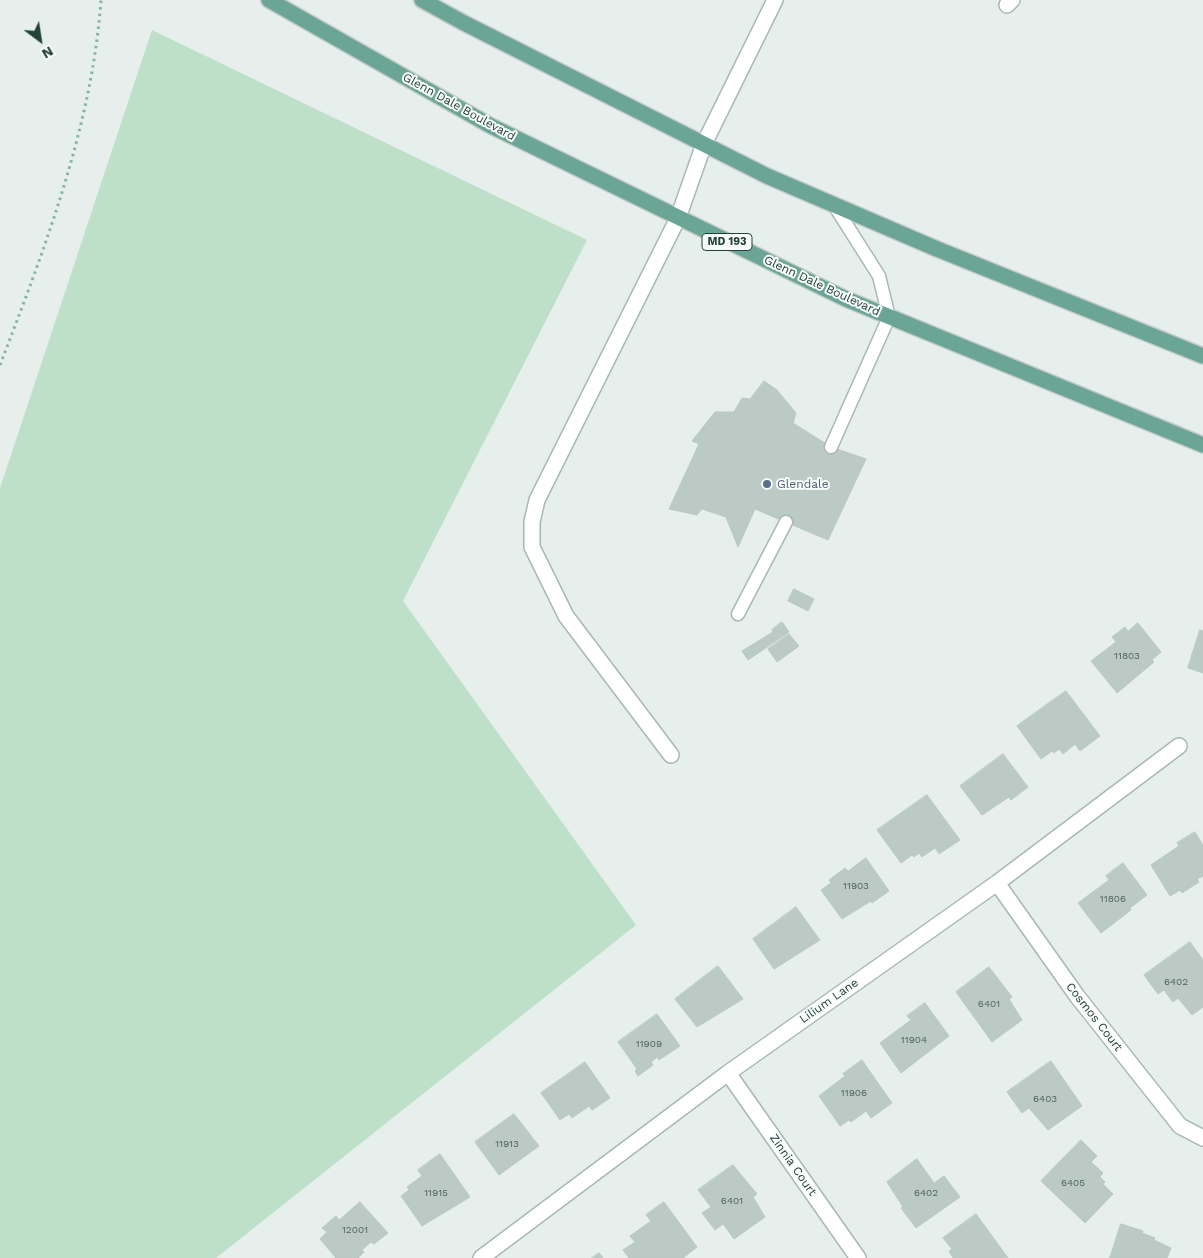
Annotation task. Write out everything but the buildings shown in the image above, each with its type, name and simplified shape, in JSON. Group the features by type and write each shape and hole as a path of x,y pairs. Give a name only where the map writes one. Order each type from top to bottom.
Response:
{"main road":[{"name":"Glenn Dale Boulevard","path":"269,0 491,126 846,299 1203,445"},
{"path":"422,0 464,24 768,176 937,250 1203,356"}],"street":[{"path":"671,755 566,616 532,547 532,522 537,500 678,218 704,144 775,0"},
{"name":"Lilium Lane","path":"481,1258 728,1073 997,883 1179,746"},
{"name":"Cosmos Court","path":"997,883 1077,996 1180,1126 1203,1138"},
{"name":"Zinnia Court","path":"728,1073 858,1258"}],"lane":[{"path":"831,447 889,317 879,276 834,205"},
{"path":"738,614 786,522"}],"path":[{"path":"0,365 65,184 98,40 101,0"}],"green space":[{"path":"152,30 587,240 403,601 636,925 216,1258 0,1258 0,488"}],"place":[{"name":"Glendale","path":"767,484"}]}
